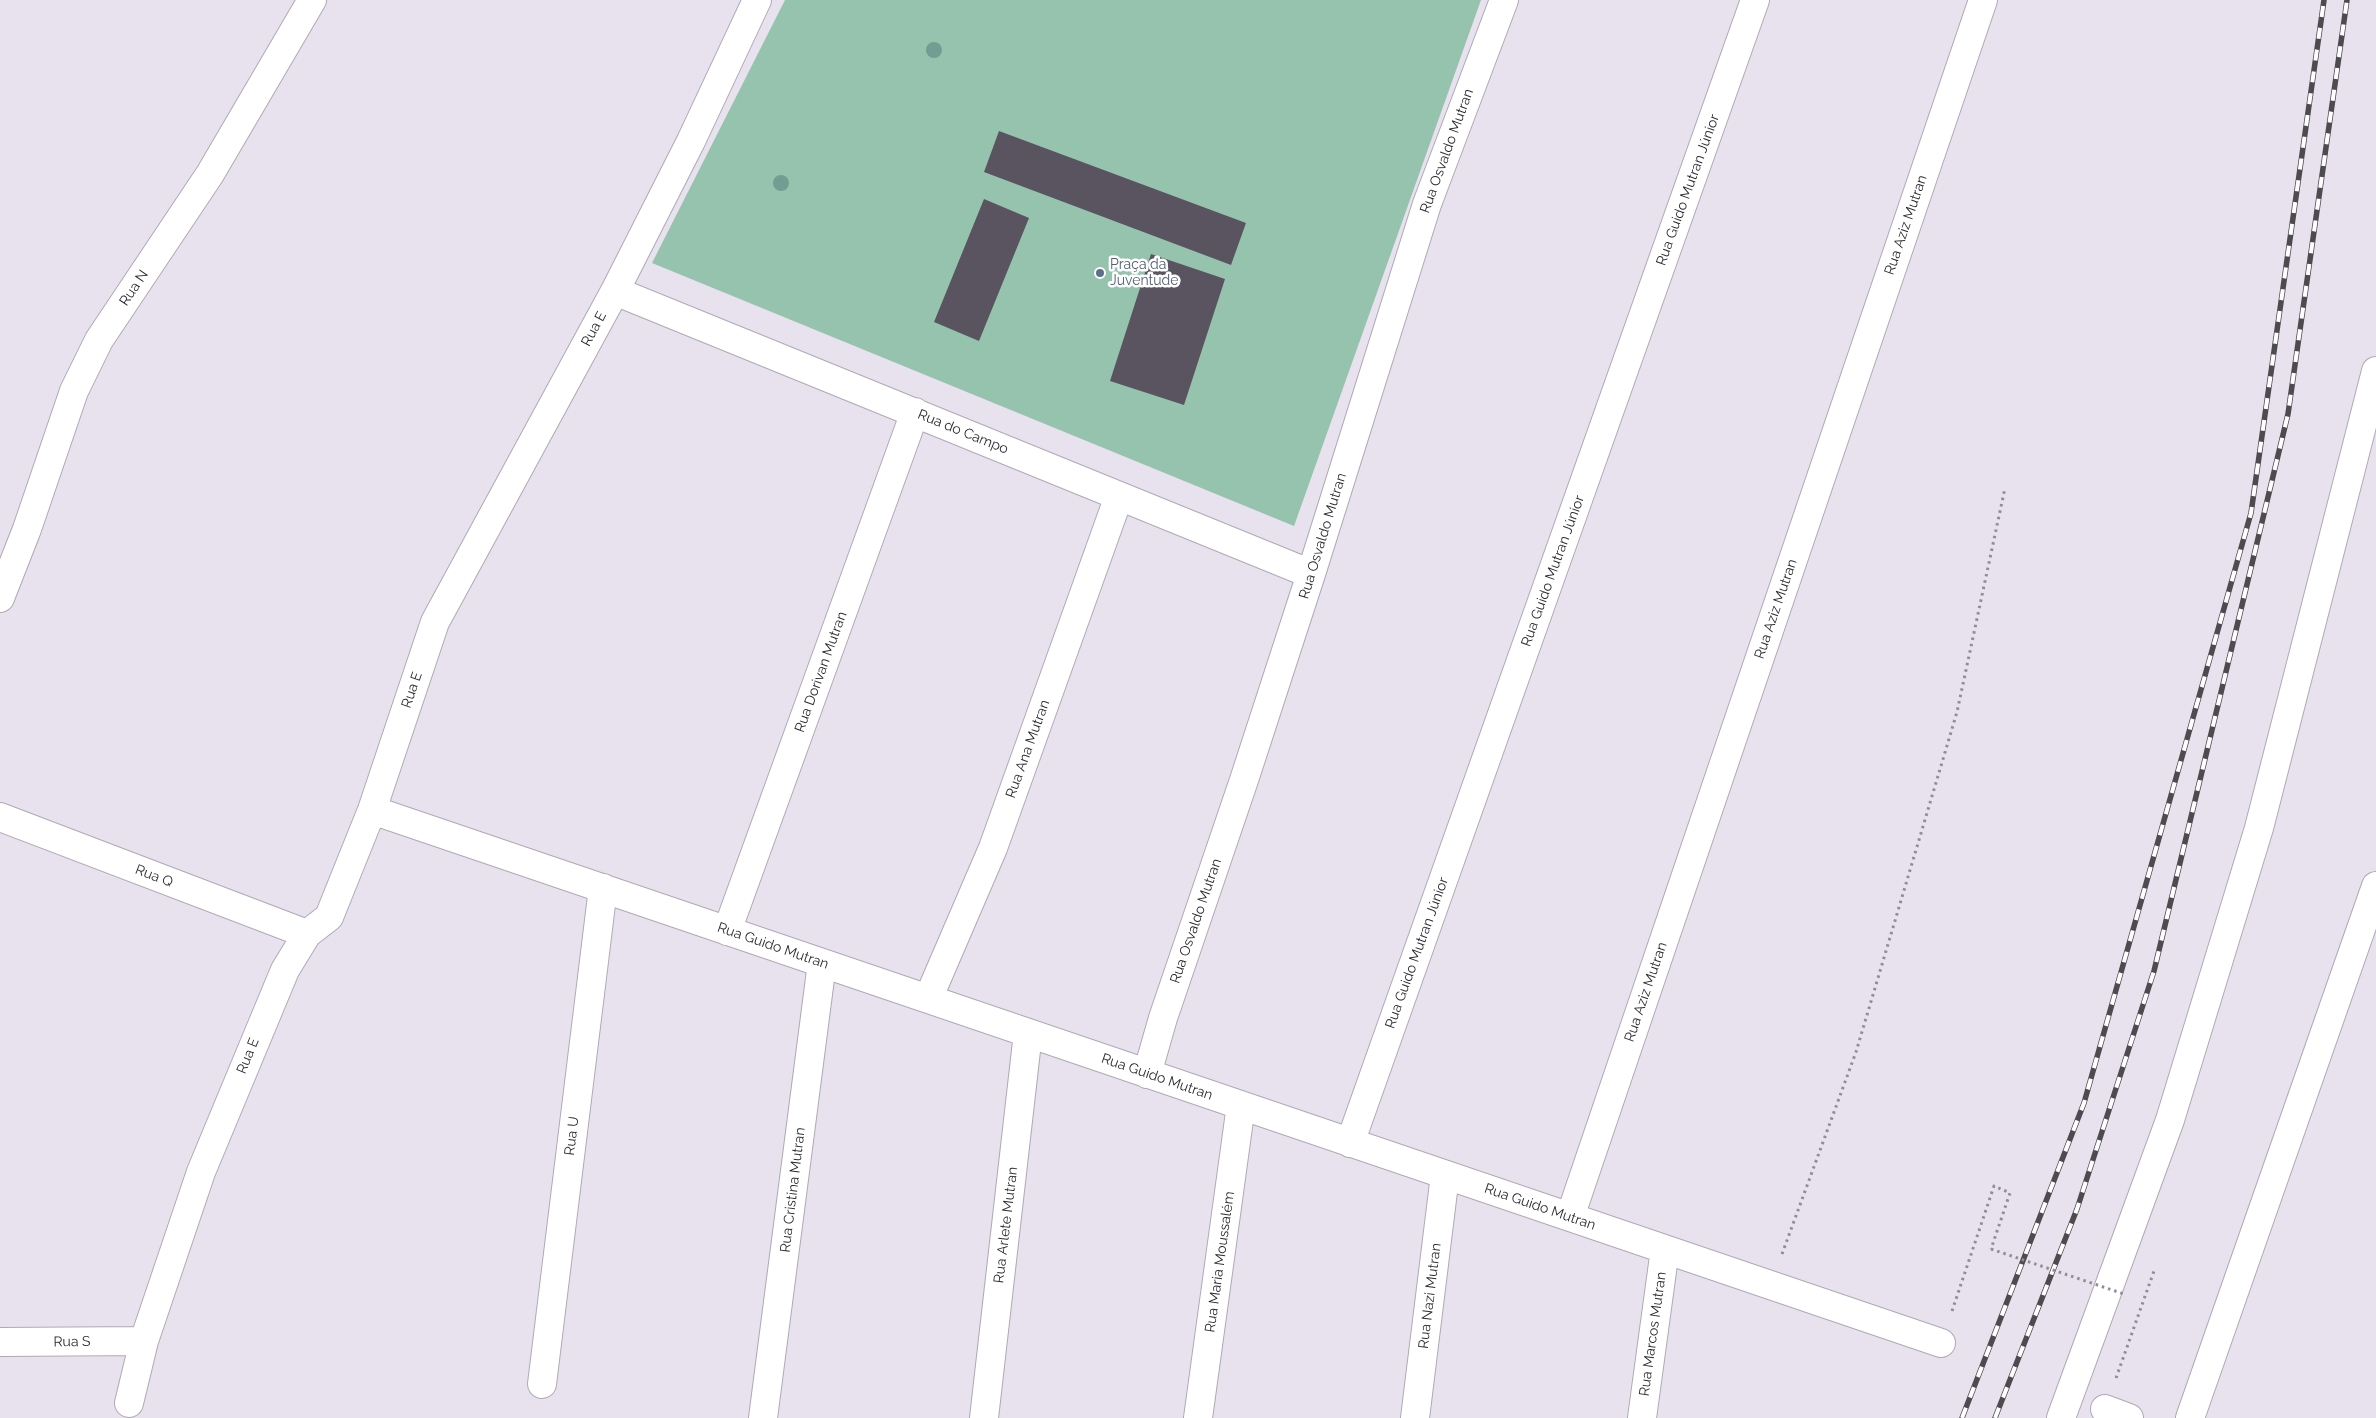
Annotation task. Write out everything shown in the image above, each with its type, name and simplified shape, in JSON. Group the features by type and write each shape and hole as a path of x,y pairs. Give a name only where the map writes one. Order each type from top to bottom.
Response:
{"street":[{"name":"Rua N","path":"0,598 27,529 74,391 99,340 210,174 312,0"},
{"name":"Rua E","path":"129,1403 144,1341 201,1172 285,970 307,934 330,917 372,810 436,622 615,291 691,141 757,0"},
{"name":"Rua Osvaldo Mutran","path":"1147,1074 1163,1018 1312,574 1426,204 1504,0"},
{"name":"Rua Guido Mutran Júnior","path":"1350,1143 1755,0"},
{"name":"Rua Aziz Mutran","path":"1570,1217 1983,0"},
{"name":"Rua do Campo","path":"615,291 1312,574"},
{"path":"2061,1418 2170,1120 2259,828 2376,371"},
{"name":"Rua Dorivan Mutran","path":"727,931 914,412"},
{"name":"Rua Ana Mutran","path":"928,999 993,848 1118,496"},
{"name":"Rua Guido Mutran","path":"372,810 1941,1343"},
{"name":"Rua Q","path":"0,817 307,934"},
{"path":"2190,1418 2376,886"},
{"name":"Rua U","path":"542,1384 603,888"},
{"name":"Rua Cristina Mutran","path":"764,1418 822,963"},
{"name":"Rua Arlete Mutran","path":"984,1418 1028,1033"},
{"name":"Rua Maria Moussalém","path":"1198,1418 1241,1105"},
{"name":"Rua Nazi Mutran","path":"1415,1418 1445,1175"},
{"name":"Rua Marcos Mutran","path":"1642,1418 1665,1249"},
{"name":"Rua S","path":"0,1342 144,1341"}],"path":[{"path":"1771,1286 1856,1052 1957,712 2004,488"},
{"path":"1941,1343 1994,1186 2010,1192 1991,1249 2124,1294"}],"green space":[{"path":"785,0 1481,0 1294,526 652,263"}],"building":[{"path":"999,131 1246,223 1231,265 984,172"},
{"path":"984,199 1029,218 979,341 934,322"},
{"path":"1151,254 1225,279 1184,405 1110,381"}],"railway":[{"path":"1962,1418 2084,1103 2251,513 2324,0"},
{"path":"1995,1418 2077,1209 2154,971 2288,414 2347,0"}],"place":[{"name":"Praça da Juventude","path":"1100,273"}]}
